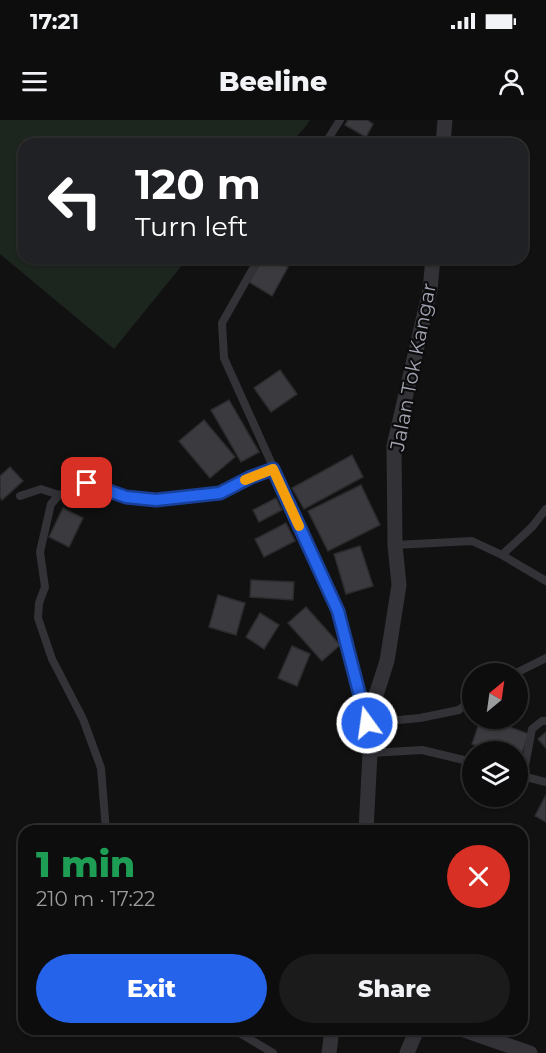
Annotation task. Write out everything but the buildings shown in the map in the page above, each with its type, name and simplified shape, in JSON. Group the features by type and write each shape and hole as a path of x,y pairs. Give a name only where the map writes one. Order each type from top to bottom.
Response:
{"street":[{"path":"444,138 445,120"},
{"name":"Jalan Tok Kangar","path":"366,825 370,753 367,723 387,662 399,585 395,544 394,446 430,290 432,264"},
{"path":"329,1053 331,1035"},
{"path":"407,1053 414,1035"},
{"path":"478,1035 530,1053"}],"lane":[{"path":"329,138 340,120"},
{"path":"256,264 222,323 224,358 338,611 367,723 420,718 462,707"},
{"path":"106,825 101,768 83,719 51,658 38,618 39,603 45,587 40,552 51,504 59,495 87,483 126,497 156,500 220,493 273,469"},
{"path":"20,496 41,489 59,495"},
{"path":"502,555 532,527 546,509"},
{"path":"395,544 472,542 502,555 546,581"},
{"path":"528,667 546,658"},
{"path":"528,745 532,729 542,721 546,721"},
{"path":"370,753 422,750 462,760"},
{"path":"528,778 546,782"},
{"path":"243,1035 273,1053"}],"shaded area":[{"path":"0,120 310,120 295,138 18,138 18,264 183,264 114,349 0,254"}],"slow traffic":[{"path":"245,480 273,469 299,526"}],"route":[{"path":"87,483 126,497 156,500 220,493 273,469 338,611 367,723"}]}
